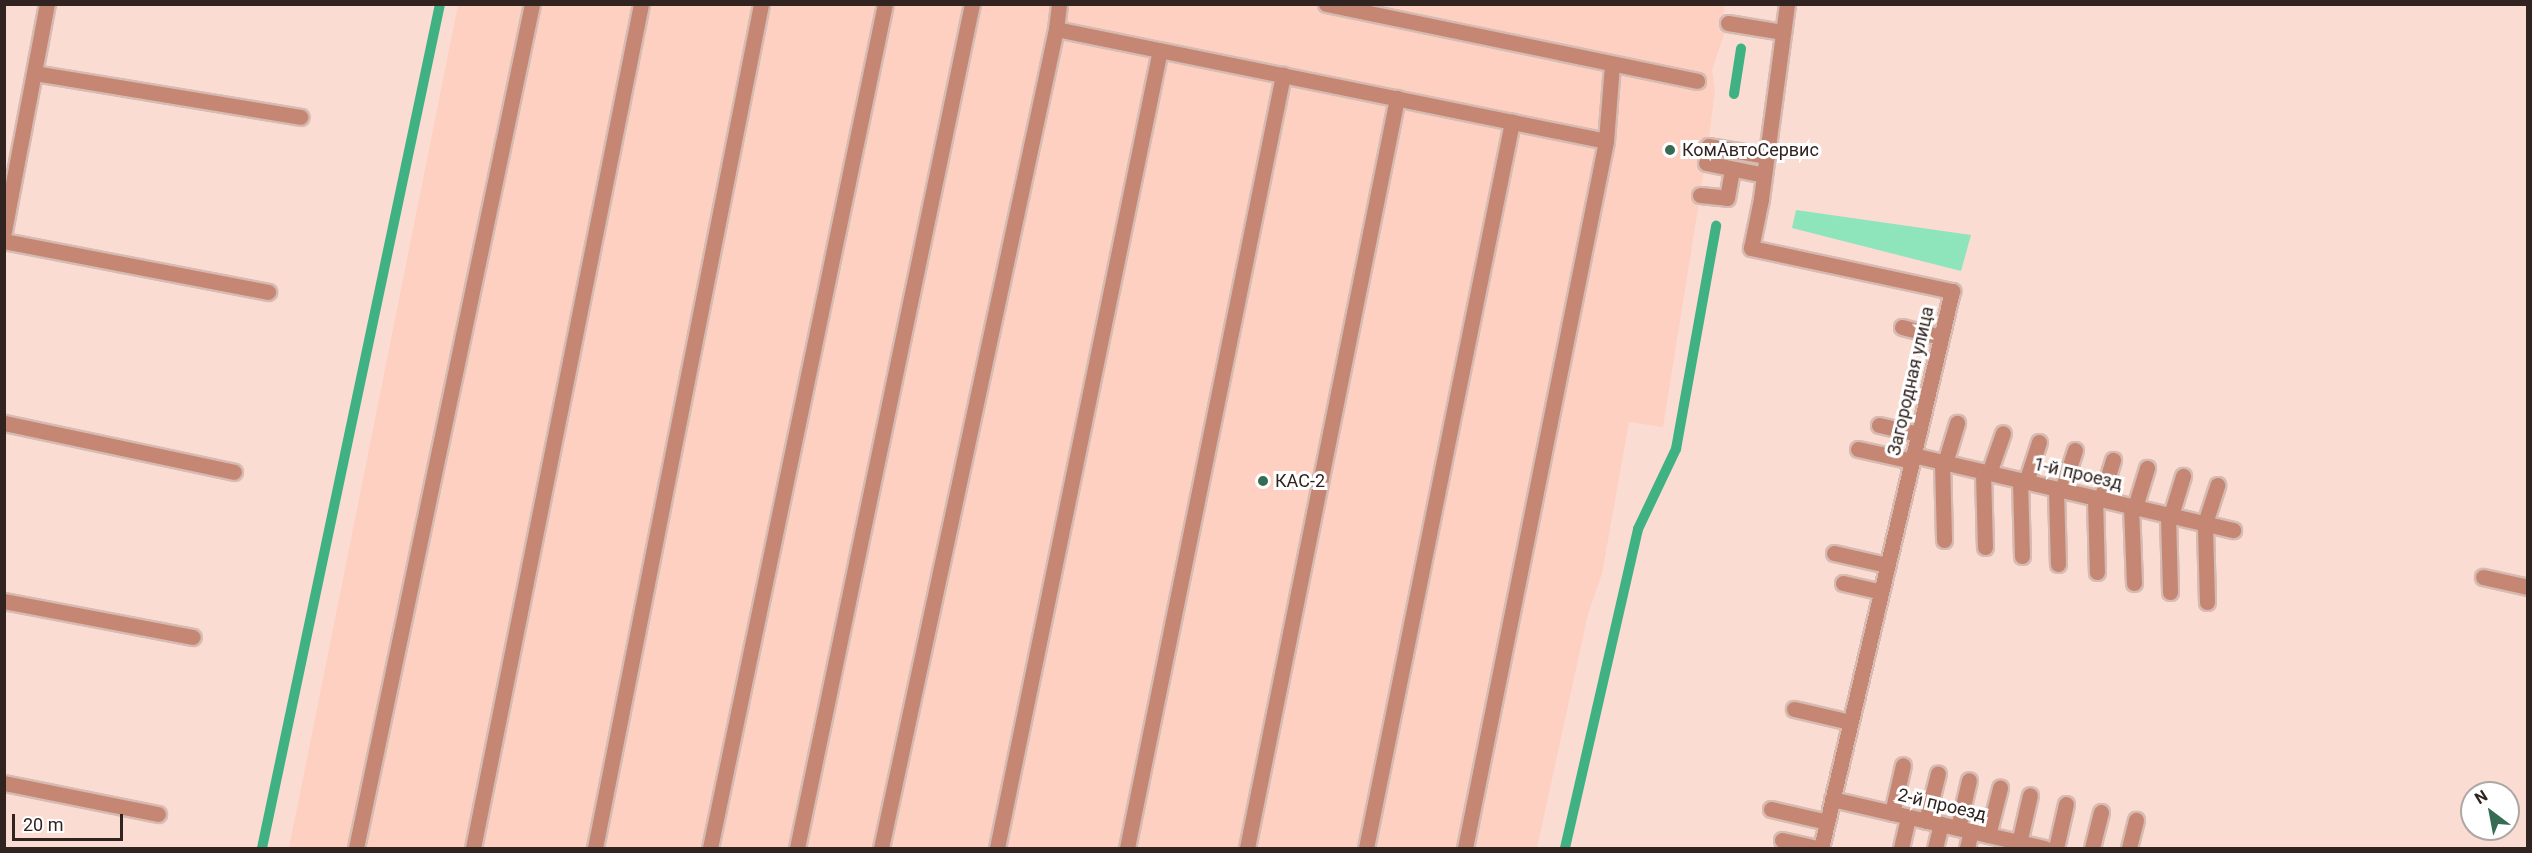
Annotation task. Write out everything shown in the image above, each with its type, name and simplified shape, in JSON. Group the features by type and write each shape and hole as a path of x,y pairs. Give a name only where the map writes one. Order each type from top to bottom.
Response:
{"street":[{"path":"4,231 47,4"},
{"path":"356,849 532,4"},
{"path":"473,849 641,4"},
{"path":"595,849 761,4"},
{"path":"710,849 885,4"},
{"path":"797,849 972,4"},
{"path":"881,849 1056,29 1059,4"},
{"path":"1326,4 1697,81"},
{"name":"Загородная улица","path":"1787,4 1767,156 1751,248 1952,291 1819,849"},
{"path":"1728,23 1784,32"},
{"path":"1056,29 1606,141"},
{"path":"997,849 1160,50"},
{"path":"1466,849 1606,141 1612,64"},
{"path":"35,73 300,117"},
{"path":"1127,849 1283,75"},
{"path":"1247,849 1397,98"},
{"path":"1366,849 1512,122"},
{"path":"1708,146 1767,156"},
{"path":"1706,163 1764,175"},
{"path":"1700,195 1727,198 1732,169"},
{"path":"4,241 268,292"},
{"path":"1902,327 1941,337"},
{"path":"4,423 234,472"},
{"path":"1944,540 1943,462 1957,423"},
{"path":"1879,425 1918,434"},
{"path":"1984,547 1986,473 2003,433"},
{"path":"2022,556 2023,481 2039,442"},
{"name":"1-й проезд","path":"1858,449 1943,462 2233,530"},
{"path":"2058,564 2059,490 2075,450"},
{"path":"2097,572 2098,498 2113,460"},
{"path":"2133,583 2133,507 2147,468"},
{"path":"2170,592 2169,515 2183,476"},
{"path":"2207,602 2205,523 2217,485"},
{"path":"1834,553 1887,565"},
{"path":"2483,577 2528,587"},
{"path":"1843,583 1881,591"},
{"path":"4,601 194,637"},
{"path":"1794,709 1850,722"},
{"path":"1892,813 1903,765"},
{"path":"1935,849 1933,823 1938,773"},
{"path":"1967,849 1964,830 1969,780"},
{"path":"4,783 158,814"},
{"path":"1988,836 2000,788"},
{"path":"2009,844 2030,795"},
{"name":"2-й проезд","path":"1832,799 1988,836 2009,844 2039,848"},
{"path":"2056,849 2066,804"},
{"path":"1771,808 1827,822"},
{"path":"2092,849 2101,812"},
{"path":"1901,849 1908,817"},
{"path":"2129,849 2136,820"},
{"path":"1782,840 1819,849"}],"shaded area":[{"path":"458,5 1725,5 1722,24 1728,23 1712,70 1715,90 1708,146 1663,427 1629,422 1602,574 1588,614 1537,848 289,848"}],"green space":[{"path":"1796,210 1971,235 1961,271 1792,228"}],"waterway":[{"path":"262,848 440,4"},
{"path":"1734,94 1741,49"},
{"path":"1565,848 1638,529 1676,449 1716,226"}],"place":[{"name":"КомАвтоСервис","path":"1670,150"},
{"name":"КАС-2","path":"1263,481"}]}
